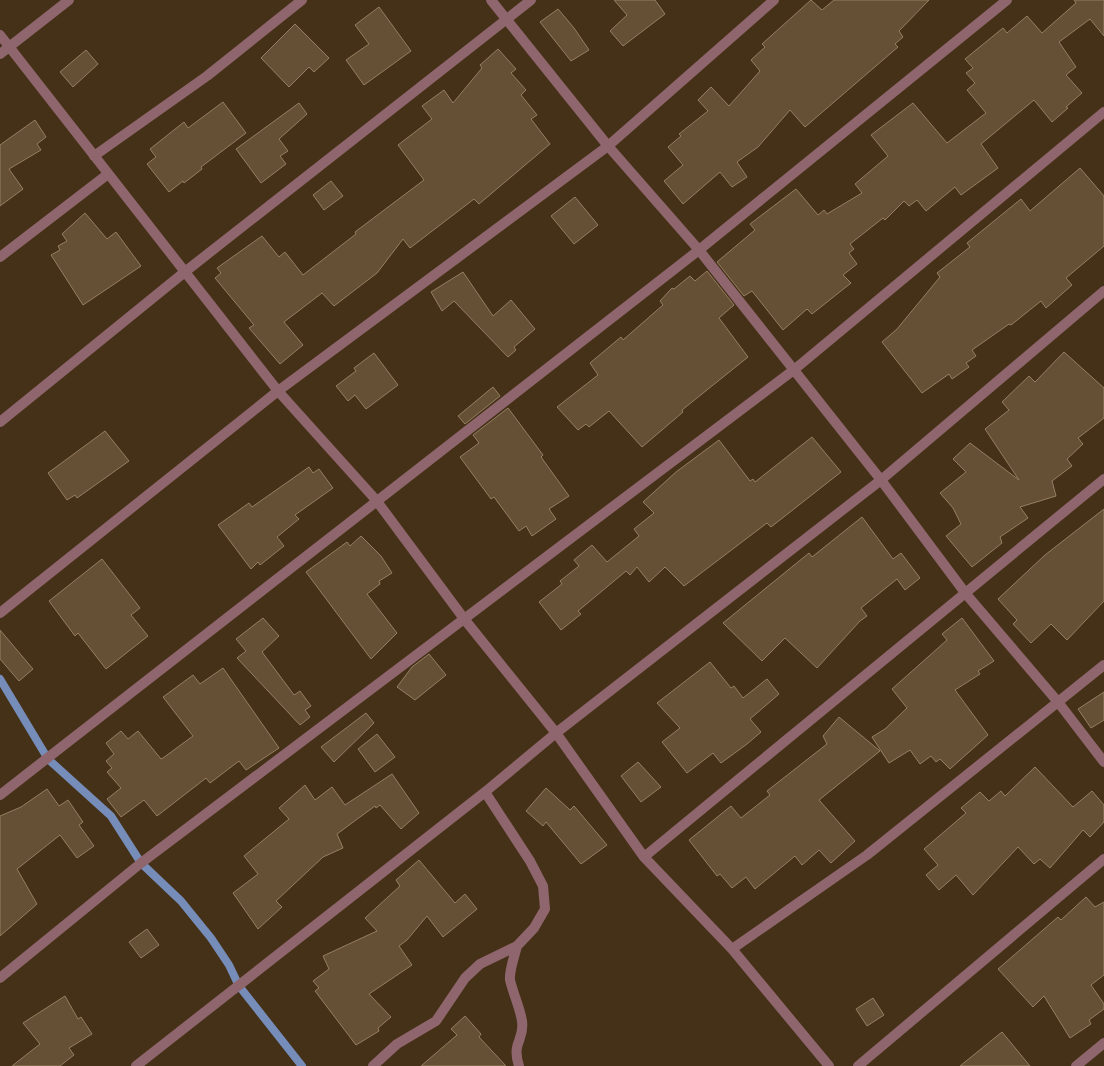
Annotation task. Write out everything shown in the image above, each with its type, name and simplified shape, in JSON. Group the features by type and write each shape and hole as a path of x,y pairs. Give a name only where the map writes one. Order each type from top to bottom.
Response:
{"street":[{"path":"0,54 69,0"},
{"path":"94,156 207,76 302,0"},
{"path":"491,0 608,146 699,250 794,368 966,594 1058,702 1104,762"},
{"path":"0,422 186,271 531,0"},
{"path":"0,613 278,391 608,146 774,0"},
{"path":"0,796 376,500 699,250 1007,0"},
{"path":"0,35 278,391 376,500 465,620 556,733 644,857 732,949 829,1066"},
{"path":"0,978 141,863 465,620 794,368 1104,112"},
{"path":"0,258 108,174"},
{"path":"136,1066 485,792 556,733 881,480 1104,291"},
{"path":"644,857 1104,479"},
{"path":"732,949 867,855 1104,665"},
{"path":"373,1066 397,1044 436,1021 465,978 480,964 517,946 534,928 544,909 542,886 530,861 485,792"},
{"path":"858,1066 1104,859"},
{"path":"517,946 510,976 522,1020 522,1031 516,1045 519,1066"},
{"path":"1076,1066 1104,1043"}],"building":[{"path":"614,0 655,0 665,14 623,46 610,31 627,15"},
{"path":"811,0 822,10 834,0 929,0 899,31 903,37 895,44 898,47 805,127 790,110 758,147 737,162 747,177 732,187 720,172 683,204 664,181 683,165 668,147 681,136 679,134 708,111 698,100 711,87 729,106 760,71 751,60 765,47 762,44"},
{"path":"1074,0 1104,0 1104,36 1090,19 1059,42 1076,67 1066,75 1082,93 1066,107 1068,108 1052,122 1034,100 981,144 998,168 961,195 955,187 926,211 917,200 909,206 904,201 885,220 883,218 850,244 854,249 849,253 857,264 843,275 851,283 812,314 807,309 783,330 752,291 744,296 717,262 755,230 750,224 796,189 818,215 824,210 827,214 862,193 855,184 888,156 871,135 913,103 947,143 986,113 967,90 975,83 966,73 973,68 965,59 1003,28 1007,33 1027,16 1042,33 1076,3"},
{"path":"379,7 411,51 364,85 346,60 369,44 355,25"},
{"path":"558,9 589,50 571,61 540,22"},
{"path":"295,24 329,58 314,72 309,67 289,87 261,58"},
{"path":"498,49 516,69 511,73 526,90 521,95 537,115 531,119 550,144 479,204 474,199 410,248 403,239 377,273 334,306 322,293 284,322 303,345 280,364 249,328 254,325 215,278 221,273 217,268 262,236 279,257 285,252 303,275 356,234 355,232 424,180 398,145 432,119 422,106 444,90 453,103 482,68 480,65"},
{"path":"86,50 98,64 73,87 60,72"},
{"path":"223,102 246,133 201,167 202,169 184,183 183,181 169,192 147,164 156,157 150,149 184,122 188,128"},
{"path":"299,103 307,114 279,139 288,151 280,156 286,164 261,183 236,149"},
{"path":"35,120 46,137 37,144 41,150 9,169 23,189 0,206 0,145"},
{"path":"1080,168 1104,196 1104,246 1066,278 1072,285 1046,308 1041,301 1011,325 1009,324 972,350 976,356 966,363 969,367 952,379 949,374 922,393 882,342 897,329 940,277 937,273 970,247 967,243 1021,199 1030,211"},
{"path":"331,181 343,196 324,210 313,195"},
{"path":"575,197 598,225 574,244 551,216"},
{"path":"85,213 107,239 116,232 141,266 83,305 51,255 60,250 58,246 67,241 62,234"},
{"path":"707,271 734,305 719,318 748,357 682,410 683,412 642,447 609,411 589,427 586,424 578,430 557,407 598,375 590,363 621,337 623,340 663,305 660,301 672,288 674,289 690,276 695,281"},
{"path":"463,272 493,316 511,300 535,329 514,347 516,350 508,357 454,301 442,311 431,292"},
{"path":"1064,352 1104,388 1104,418 1078,438 1083,444 1067,459 1072,466 1052,481 1056,496 1020,507 1028,518 1000,537 1002,543 972,567 946,536 961,524 953,508 940,493 966,472 953,459 970,443 1019,480 985,429 1009,410 1002,402 1029,376 1035,382"},
{"path":"374,353 398,385 366,409 355,395 348,401 336,386 356,371 354,368"},
{"path":"493,387 500,396 465,424 458,416"},
{"path":"508,408 543,455 541,457 569,496 549,509 556,519 532,536 526,526 519,531 494,497 491,499 460,457 479,443 473,435"},
{"path":"105,431 129,461 77,498 75,495 67,500 48,473"},
{"path":"812,437 841,472 771,527 767,523 684,586 665,567 649,582 637,567 630,575 626,571 578,611 581,614 561,630 539,602 562,584 560,581 579,566 574,560 592,545 607,562 639,536 634,529 654,513 643,502 676,472 719,440 750,481 753,479 755,482"},
{"path":"309,467 313,473 319,469 333,488 295,515 299,519 277,537 284,546 260,565 258,562 251,569 218,525 249,503 252,507"},
{"path":"1104,509 1104,601 1067,640 1051,624 1031,643 1013,624 1017,620 998,599 1045,555"},
{"path":"862,517 893,559 901,553 920,578 905,590 897,579 861,608 867,616 860,621 817,668 785,638 762,661 723,623 809,553 812,557"},
{"path":"361,536 381,556 392,573 379,581 380,584 367,594 397,633 371,659 306,572 347,542 350,546"},
{"path":"102,559 140,608 131,615 148,636 106,669 78,633 75,636 49,601"},
{"path":"263,618 279,636 262,652 294,695 300,691 311,706 305,710 310,717 300,725 237,658 246,651 236,639"},
{"path":"962,618 994,661 978,671 980,674 955,690 988,735 950,769 940,759 936,762 931,756 920,764 910,750 889,763 872,737 885,729 907,708 892,689 947,640 942,634"},
{"path":"0,630 33,669 19,681 0,659"},
{"path":"429,654 446,675 415,700 397,687 412,667"},
{"path":"710,662 731,688 734,686 743,698 767,679 779,694 750,719 761,732 721,763 713,753 687,773 662,742 680,728 657,703"},
{"path":"223,668 279,748 246,770 239,761 210,783 206,778 157,816 144,800 121,817 107,799 121,788 107,772 112,768 106,761 114,754 106,743 121,731 128,739 138,731 161,759 163,758 193,736 163,697 193,675 200,684"},
{"path":"1104,692 1104,720 1091,728 1078,709"},
{"path":"366,713 374,723 334,762 321,747"},
{"path":"839,717 880,751 819,800 855,841 831,863 819,850 802,865 795,856 755,889 746,877 732,888 720,874 717,876 689,840 731,806 741,818 770,795 767,791 827,744 823,736"},
{"path":"377,734 395,757 375,772 358,749"},
{"path":"638,762 661,787 641,802 621,776"},
{"path":"1035,767 1073,807 1092,791 1104,805 1104,822 1090,837 1083,830 1050,868 1040,859 1034,864 1018,847 973,895 956,875 939,890 926,875 938,865 924,849 966,813 961,808 980,792 989,801 1001,791 1005,796"},
{"path":"392,774 419,813 401,829 380,805 376,808 375,806 337,834 343,848 323,857 276,901 282,907 258,929 233,893 258,874 244,856 289,819 279,808 305,785 315,800 332,787 345,805"},
{"path":"546,788 570,810 574,806 607,845 581,864 546,822 543,826 526,811"},
{"path":"47,789 59,806 68,800 83,822 79,825 94,846 77,858 60,835 17,869 37,904 0,936 0,816 21,807"},
{"path":"419,860 455,903 465,894 477,909 443,937 427,916 407,940 399,946 412,965 369,994 391,1017 378,1028 379,1031 356,1045 315,991 319,988 313,981 329,969 323,956 377,931 365,918 400,886 396,880"},
{"path":"1086,897 1095,907 1104,902 1104,975 1091,985 1104,1004 1104,1009 1089,1020 1091,1024 1070,1038 1044,996 1033,1007 998,969 1058,917 1061,920"},
{"path":"147,929 159,945 141,958 129,942"},
{"path":"65,996 78,1019 81,1017 92,1034 69,1048 74,1055 60,1066 12,1066 40,1044 23,1023"},
{"path":"873,998 884,1015 867,1026 856,1009"},
{"path":"465,1016 481,1034 479,1037 506,1066 421,1066 457,1035 451,1029"},
{"path":"1002,1032 1030,1066 960,1066"}],"waterway":[{"path":"0,679 48,759 111,816 141,863 181,901 211,938 229,965 239,986 302,1066"}]}
